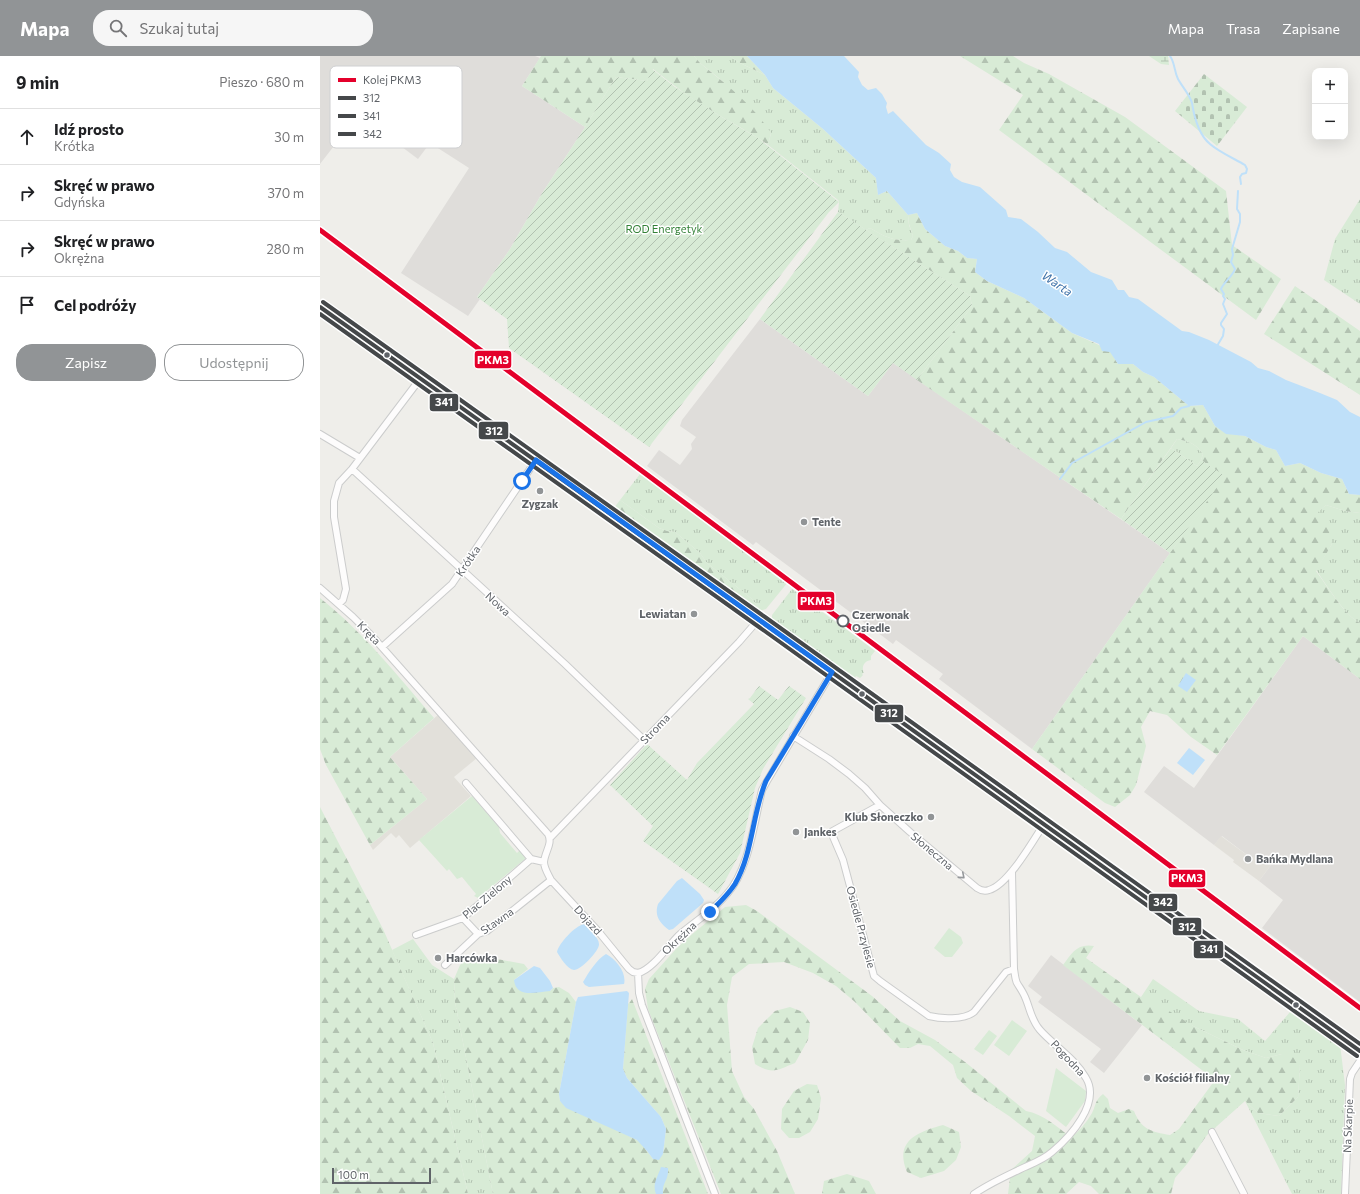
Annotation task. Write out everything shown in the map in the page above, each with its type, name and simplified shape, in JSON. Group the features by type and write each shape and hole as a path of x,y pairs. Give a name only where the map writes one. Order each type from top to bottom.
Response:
{"main road":[{"path":"320,307 759,619 1360,1051"}],"street":[{"path":"339,604 343,600 346,589 336,537 334,517 334,501 339,483 352,469 420,379"},
{"path":"320,434 360,458"},
{"name":"Krótka","path":"382,647 452,584 536,460"},
{"name":"Nowa","path":"352,469 565,664 644,740"},
{"name":"Kręta","path":"320,588 364,627 517,798 550,838"},
{"name":"Stroma","path":"550,838 739,642 759,619"},
{"name":"Okrężna","path":"638,973 646,969 678,936 710,912 734,885 749,847 762,790 770,774 832,672"},
{"name":"Słoneczna","path":"793,736 849,774 865,788 880,805 982,891 995,887 1012,872 1044,824"},
{"path":"466,783 531,859 544,862 550,843 550,838"},
{"name":"Osiedle Przylesie","path":"880,805 831,832 843,860 874,976 929,1016 935,1018 963,1017 969,1016 974,1012 1006,972 1014,969"},
{"name":"Plac Zielony","path":"416,935 463,918 531,859"},
{"name":"Dojazd","path":"544,862 546,871 551,880 598,931 629,969 632,972 638,973"},
{"path":"1012,872 1014,969"},
{"name":"Stawna","path":"445,965 478,934 487,931 551,880"},
{"path":"463,918 478,934"},
{"name":"Pogodna","path":"974,1194 984,1187 1038,1161 1051,1153 1068,1136 1083,1115 1090,1096 1090,1088 1086,1078 1073,1062 1040,1030 1032,1018 1025,997 1017,982 1014,969"},
{"path":"638,973 638,993 642,1006 715,1194"},
{"name":"Na Skarpie","path":"1345,1194 1350,1079 1360,1060"},
{"path":"1212,1132 1244,1194"}],"shaded area":[{"path":"320,56 535,56 540,58 522,86 585,127 541,195 510,249 477,297 480,299 468,316 401,273 469,168 438,148 462,148 462,66 330,66 330,148 332,148 320,164"},
{"path":"403,148 426,148 418,159"},
{"path":"760,319 868,396 893,363 1170,553 1032,749 939,679 943,674 896,640 893,644 756,542 753,545 647,466 659,450 680,465 692,449 691,444 696,437 680,426 682,420"},
{"path":"1303,636 1360,679 1360,1002 1262,928 1283,900 1259,881 1271,865 1251,858 1222,836 1214,845 1144,792 1164,766 1194,788"},
{"path":"439,714 477,758 454,777 471,796 410,848 399,835 396,838 391,833 373,850 370,845 427,799 390,757"},
{"name":"Bańka Mydlana","path":"1221,836 1251,858 1258,855 1271,865 1259,881 1233,862 1234,860 1214,845"},
{"path":"1051,955 1142,1025 1104,1073 1090,1062 1101,1049 1038,1002 1042,997 1028,986"}],"green space":[{"path":"541,56 694,56 756,113 771,133 768,145 756,136 699,103 653,69 647,81 616,77 585,127 522,86"},
{"path":"694,56 730,56 740,63 765,75 773,88 823,129 876,178 878,195 887,191 908,215 909,225 913,236 911,240 889,238 870,228 866,230 838,212 838,200 768,145 771,133 720,79 700,63"},
{"path":"730,56 747,56 765,75 740,63"},
{"path":"960,56 1013,56 1024,63 1049,74 1125,117 1226,191 1232,245 1281,279 1256,320 999,130 1023,95"},
{"path":"1149,56 1168,56 1169,65 1161,64"},
{"name":"ROD Energetyk","path":"652,69 675,87 715,113 758,138 839,202 829,212 649,447 509,348 507,319 477,297 510,249 541,195 616,77 647,81"},
{"path":"1204,74 1247,107 1217,146 1175,111"},
{"path":"1360,199 1360,304 1324,280 1335,239"},
{"path":"838,212 970,296 972,306 917,380 893,363 868,396 760,319"},
{"path":"917,213 925,229 945,246 958,251 967,258 977,259 975,272 987,281 1024,298 1072,333 1110,351 1118,364 1133,364 1143,372 1154,377 1189,406 1203,405 1215,426 1226,433 1245,436 1266,447 1276,450 1285,466 1300,463 1321,473 1342,479 1349,494 1360,495 1360,513 1345,511 1326,505 1315,515 1328,526 1332,544 1316,571 1342,607 1348,614 1360,623 1360,679 1303,636 1217,755 1191,737 1167,715 1150,711 1141,727 1146,746 1136,785 1130,795 1115,807 1105,803 1032,749 1224,476 1201,460 1203,454 1195,445 1177,439 1121,519 917,380 972,306 970,296 866,230 870,228 889,238 911,240 913,236 908,215"},
{"path":"1295,286 1360,331 1360,395 1264,334"},
{"path":"1177,439 1192,444 1203,454 1197,466 1171,448"},
{"path":"1171,448 1197,466 1201,460 1225,476 1170,553 1121,519"},
{"path":"640,474 788,582 766,609 760,611 752,599 707,563 700,553 675,532 659,528 620,500"},
{"path":"620,500 659,528 675,532 700,553 707,563 752,599 760,611 614,508"},
{"path":"1326,505 1345,511 1360,513 1360,623 1348,614 1342,607 1316,570 1332,544 1314,515"},
{"path":"792,589 837,623 840,627 842,626 875,651 871,656 871,660 864,665 864,673 860,678 856,676 855,678 841,671 772,620 772,615"},
{"path":"320,598 351,625 434,718 390,757 427,799 370,845 326,765 320,749"},
{"path":"759,686 778,700 789,686 806,698 763,769 755,788 740,853 718,894 643,841 653,826 610,785 647,744 687,780 697,763 754,704 748,699"},
{"path":"472,796 499,827 500,833 517,853 520,850 525,857 525,859 478,898 474,896 476,894 462,877 457,879 449,869 447,871 419,840"},
{"path":"320,807 383,929 433,1043 468,1194 320,1194"},
{"path":"746,905 757,911 872,996 900,1021 935,1040 1026,1111 1038,1115 1056,1125 1071,1138 1088,1120 1097,1101 1103,1094 1108,1099 1110,1108 1118,1113 1129,1109 1134,1111 1143,1126 1157,1133 1170,1135 1179,1129 1215,1080 1063,965 1076,950 1088,945 1094,946 1086,958 1141,997 1148,998 1195,1027 1243,1050 1266,1058 1282,1054 1291,1054 1300,1066 1298,1097 1279,1116 1258,1113 1245,1101 1207,1135 1187,1164 1175,1178 1171,1194 1099,1194 1091,1186 1079,1182 1066,1194 1008,1194 1011,1170 1032,1151 1035,1136 1009,1116 971,1091 957,1078 953,1065 930,1046 918,1044 910,1048 900,1048 855,1002 836,986 813,973 784,962 749,964 732,977 727,1005 732,1071 744,1097 754,1109 777,1151 795,1194 721,1194 648,1009 645,989 649,979 690,936 725,907"},
{"path":"949,928 961,937 963,943 952,957 945,957 934,948"},
{"path":"413,939 432,965 454,979 455,1002 493,1194 468,1194 433,1043 392,950"},
{"path":"489,955 497,959 524,964 528,969 514,980 550,991 553,988 559,987 569,993 576,1002 559,1094 560,1101 637,1140 653,1159 663,1154 666,1129 661,1117 627,1078 623,1069 628,1004 632,999 708,1194 493,1194 455,1002 454,979 460,965 469,957"},
{"path":"1153,979 1199,1011 1238,1019 1265,1041 1290,1012 1318,1032 1340,1044 1345,1085 1341,1194 1292,1194 1245,1101 1258,1113 1279,1116 1298,1097 1300,1066 1282,1054 1266,1058 1243,1050 1195,1027 1141,997"},
{"path":"790,1007 803,1012 810,1023 808,1040 795,1063 775,1070 766,1069 755,1064 752,1047 758,1028 775,1011"},
{"path":"1012,1020 1027,1031 1009,1056 994,1045"},
{"path":"989,1030 997,1036 983,1055 974,1049"},
{"path":"1056,1068 1086,1091 1085,1101 1066,1127 1046,1111"},
{"path":"807,1084 817,1085 821,1098 818,1119 810,1132 799,1138 789,1138 781,1129 782,1109 794,1091"},
{"path":"943,1125 959,1132 961,1147 956,1160 944,1171 921,1178 907,1172 903,1153 906,1145 917,1135"},
{"path":"847,1174 869,1181 876,1194 822,1194 824,1181"}],"water":[{"name":"Warta","path":"747,56 844,56 859,72 858,77 862,85 868,90 876,88 882,94 887,103 886,107 888,114 893,111 926,145 939,153 951,164 950,170 954,177 962,182 980,187 1006,210 1008,217 1021,219 1055,248 1067,252 1091,272 1112,280 1118,290 1124,290 1129,297 1138,299 1182,331 1189,332 1209,340 1251,362 1258,368 1269,371 1286,380 1337,400 1350,412 1360,417 1360,495 1349,494 1342,479 1321,473 1300,463 1285,466 1276,450 1266,447 1245,436 1226,434 1215,426 1203,405 1189,406 1154,377 1143,372 1133,364 1118,364 1110,352 1102,351 1099,344 1072,333 1024,298 987,281 975,272 977,259 967,258 958,251 945,246 925,229 917,213 908,215 887,191 878,195 876,178 823,129 773,88 765,75"},
{"path":"1186,673 1196,680 1187,692 1178,686"},
{"path":"1189,748 1205,760 1193,775 1177,763"},
{"path":"682,878 700,894 704,900 703,903 673,929 669,930 663,925 657,916 658,904 677,881"},
{"path":"584,924 599,941 599,944 593,955 581,967 574,970 566,965 557,952 558,948 568,935 580,925"},
{"path":"606,954 610,956 620,967 624,975 624,984 589,987 585,985 583,982 596,962"},
{"path":"534,966 540,968 550,981 553,988 550,991 528,993 519,990 516,986 514,980"},
{"path":"627,991 629,993 623,1069 627,1078 661,1117 666,1129 663,1154 659,1160 653,1159 637,1140 566,1108 560,1101 559,1094 578,997"},
{"path":"661,1167 668,1168 668,1176 663,1194 656,1194 655,1183"}],"waterway":[{"path":"1170,56 1178,79 1191,100 1196,119 1203,136 1222,153 1245,165 1247,169 1246,173 1242,174 1240,177 1241,184"},
{"path":"1217,346 1223,336 1224,329 1221,323 1227,314 1223,304 1225,299 1223,296 1224,294 1221,289 1235,269 1231,262 1233,255 1232,249 1240,222 1240,214 1237,209 1238,191"},
{"path":"1060,479 1072,463 1146,422 1173,416 1181,408 1189,406"}],"rail line":[{"name":"PKM3","path":"320,230 1360,1008"}],"transit line":[{"name":"342","path":"323,302 1360,1044"},
{"name":"312","path":"320,307 1360,1051"},
{"name":"341","path":"320,314 1357,1056"}],"place":[{"name":"Zygzak","path":"540,491"},
{"name":"Tente","path":"804,522"},
{"name":"Lewiatan","path":"694,614"},
{"name":"Czerwonak Osiedle","path":"843,621"},
{"name":"Klub Słoneczko","path":"931,817"},
{"name":"Jankes","path":"796,832"},
{"name":"Bańka Mydlana","path":"1248,859"},
{"name":"Harcówka","path":"438,958"},
{"name":"Kościół filialny","path":"1147,1078"}],"route":[{"path":"522,481 536,460 832,672 766,781 762,790 749,847 738,878 728,893 710,912"}]}
